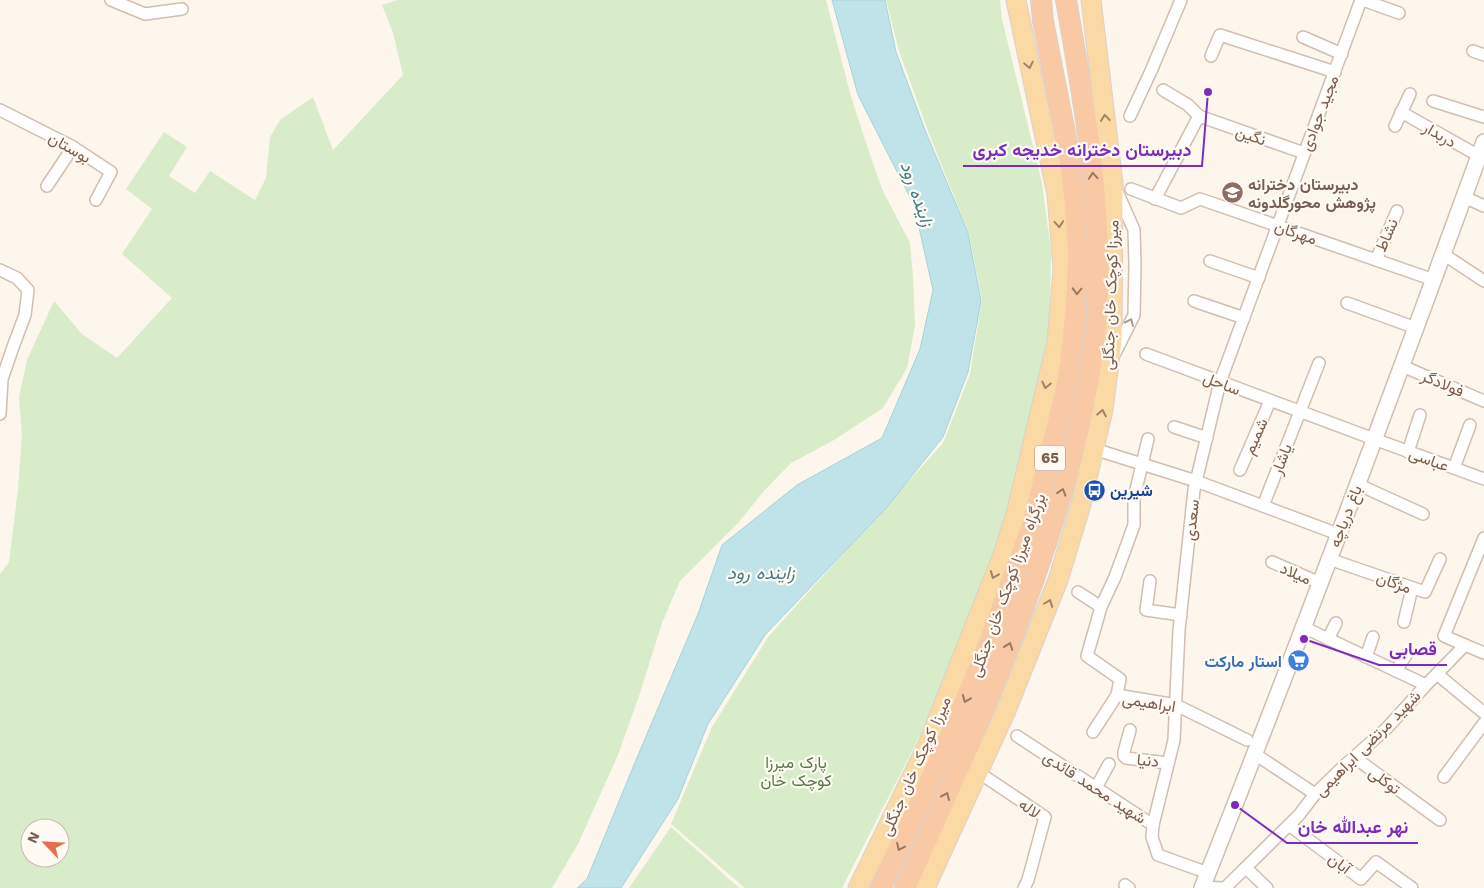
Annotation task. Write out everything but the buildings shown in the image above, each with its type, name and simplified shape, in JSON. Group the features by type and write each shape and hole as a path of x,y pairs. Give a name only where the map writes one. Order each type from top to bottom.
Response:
{"highway":[{"path":"1028,0 1034,30 1044,63 1058,96"},
{"name":"بزرگراه میرزا کوچک خان جنگلی","path":"881,888 952,732 986,651 1032,525 1062,408 1070,364 1076,308 1078,256 1075,203 1068,148 1043,22 1041,0"},
{"name":"بزرگراه میرزا کوچک خان جنگلی","path":"905,888 973,736 1006,654 1050,530 1070,463 1083,411 1092,363 1097,309 1097,258 1090,146 1068,5"}],"main road":[{"name":"میرزا کوچک خان جنگلی","path":"858,888 928,744 1004,552 1017,510 1057,342 1063,269 1057,194 1016,0"},
{"name":"میرزا کوچک خان جنگلی","path":"924,888 1006,713 1058,580 1080,508 1103,410 1112,333 1122,186 1091,0"}],"street":[{"path":"111,0 145,14 182,9"},
{"path":"1130,116 1181,0"},
{"path":"1362,0 1398,13"},
{"name":"مجید جوادی","path":"1279,226 1304,153 1362,0"},
{"path":"1211,56 1220,35 1335,72"},
{"path":"1303,37 1342,54"},
{"path":"1155,198 1199,116 1188,105 1163,90"},
{"path":"1395,126 1410,94"},
{"path":"1433,101 1484,117"},
{"name":"بوستان","path":"0,110 73,146 111,172 96,200"},
{"name":"دربدار","path":"1401,112 1479,156"},
{"name":"نگین","path":"1199,116 1304,153"},
{"name":"باغ دریاچه","path":"1202,888 1320,583 1484,142"},
{"path":"47,186 73,146"},
{"name":"مهرگان","path":"1122,186 1181,208 1200,200 1434,280"},
{"path":"1464,197 1484,206"},
{"name":"نشاط","path":"1376,260 1397,211"},
{"name":"سعدی","path":"1153,825 1174,740 1181,615 1196,481 1220,382 1279,226"},
{"path":"1443,254 1484,281"},
{"path":"1210,261 1259,278"},
{"path":"0,270 17,278 28,290 25,315 2,379 0,414"},
{"path":"1194,301 1244,318"},
{"path":"1347,303 1416,328"},
{"name":"ساحل","path":"1146,354 1374,440"},
{"path":"1299,412 1319,363"},
{"name":"فولادگر","path":"1402,366 1484,401"},
{"name":"شمیم","path":"1240,470 1270,401"},
{"name":"یاشار","path":"1264,506 1299,412"},
{"path":"1408,452 1420,415"},
{"path":"1454,468 1470,425"},
{"path":"1174,427 1207,438"},
{"path":"1117,695 1120,679 1088,656 1101,607 1115,577 1134,525 1134,498 1148,439"},
{"name":"عباسی","path":"1374,440 1484,479"},
{"path":"1094,449 1196,481 1338,534"},
{"path":"1357,484 1423,514"},
{"path":"1484,538 1444,636 1484,653"},
{"name":"مژگان","path":"1329,558 1425,592 1440,559"},
{"name":"میلاد","path":"1272,562 1320,583"},
{"path":"1150,581 1146,610 1181,615"},
{"path":"1404,622 1412,588"},
{"path":"1078,592 1101,607"},
{"path":"1328,639 1336,623"},
{"path":"1303,627 1426,685"},
{"path":"1366,656 1373,637"},
{"name":"شهید مرتضی ابراهیمی","path":"1202,888 1224,888 1246,868 1299,815 1315,794 1386,729 1436,674 1465,646"},
{"path":"1396,671 1406,655"},
{"path":"1436,674 1484,713"},
{"name":"ابراهیمی","path":"1093,732 1117,695 1176,705 1247,740"},
{"path":"1444,776 1484,723"},
{"name":"دنیا","path":"1130,730 1124,752 1126,758 1168,763"},
{"name":"شهید محمد قائدی","path":"1017,736 1153,825 1152,837 1158,855 1208,873"},
{"path":"1255,754 1315,794"},
{"name":"توکلی","path":"1354,757 1440,820"},
{"path":"1096,788 1108,764"},
{"name":"لاله","path":"978,772 1045,817 1029,885"},
{"name":"آبان","path":"1289,825 1361,879 1376,862 1412,888"},
{"path":"1246,868 1267,888"}],"green space":[{"path":"397,0 826,0 850,93 864,137 882,189 910,243 915,326 907,368 883,408 834,440 791,463 763,492 739,522 680,581 662,623 618,755 578,844 552,888 0,888 0,574 9,562 18,489 22,435 19,397 27,360 54,301 82,334 117,358 172,298 122,254 152,209 126,189 164,132 187,147 169,176 195,193 210,171 255,200 266,178 270,137 280,120 313,97 333,150 403,75 393,33 382,5"},
{"name":"پارک میرزا کوچک خان","path":"886,0 1000,0 1002,19 1042,183 1051,252 1050,316 1044,369 1011,508 927,722 842,888 745,888 671,824 712,727 768,637 943,443 970,374 982,300 969,234 899,51"},
{"path":"671,827 739,888 629,888"}],"water":[{"name":"زاینده رود","path":"832,0 885,0 896,52 925,130 968,233 981,301 968,372 943,437 887,507 765,635 708,724 678,799 621,888 577,888 587,879 698,614 722,545 797,485 882,438 920,349 933,290 914,205 858,95"}],"place":[{"name":"دبیرستان دخترانه خدیجه کبری","path":"1208,92"},
{"name":"دبیرستان دخترانه پژوهش محورگلدونه","path":"1232,193"},
{"name":"شیرین","path":"1094,490"},
{"name":"قصابی","path":"1304,639"},
{"name":"استار مارکت","path":"1298,661"},
{"name":"نهر عبدالله خان","path":"1235,805"}]}
